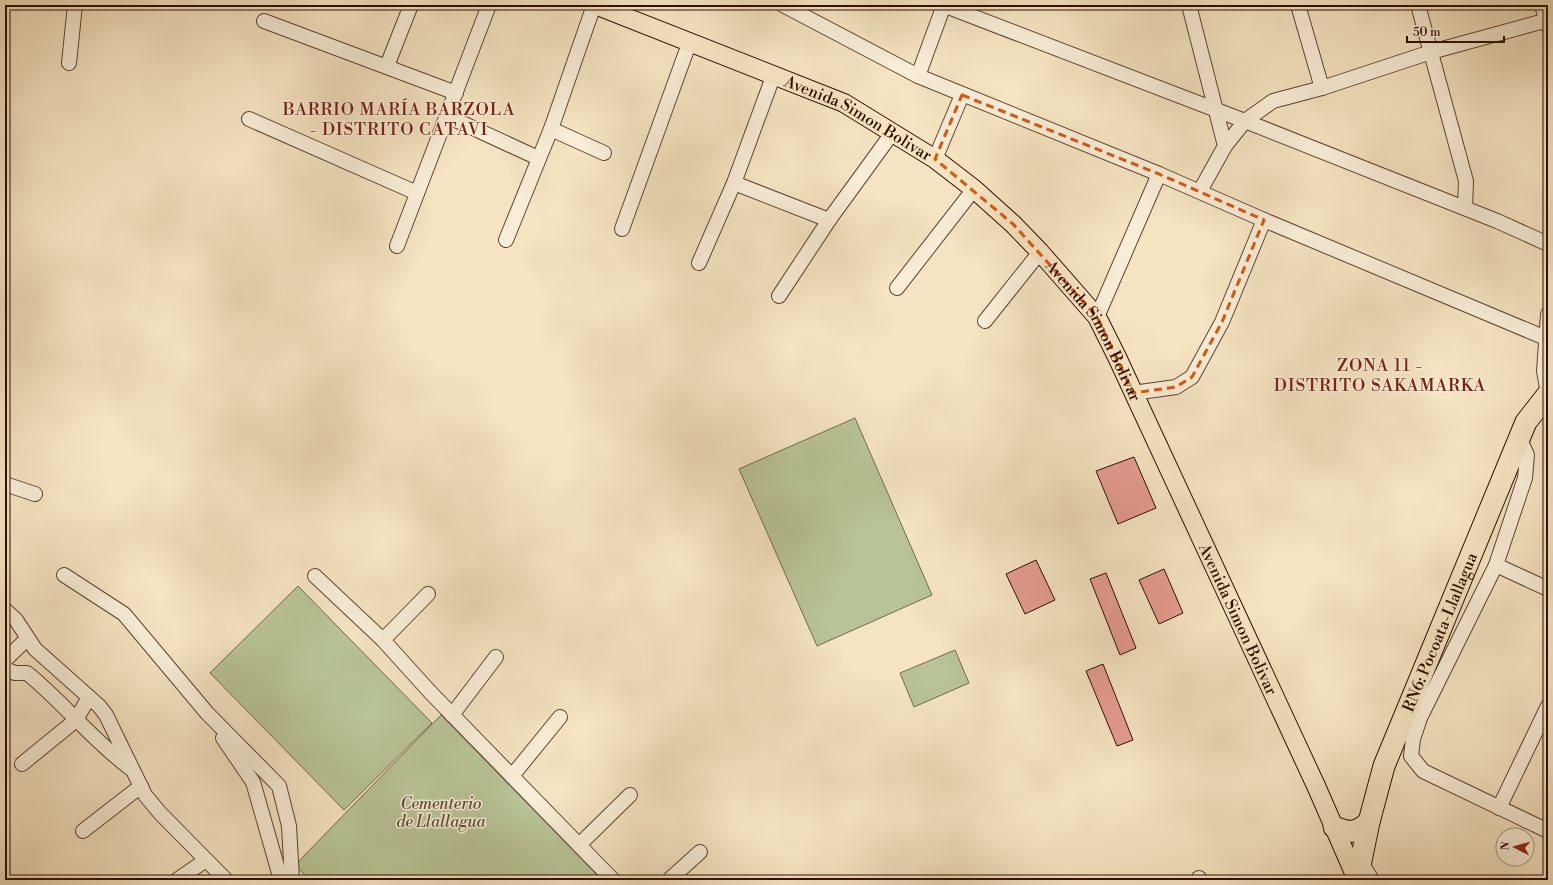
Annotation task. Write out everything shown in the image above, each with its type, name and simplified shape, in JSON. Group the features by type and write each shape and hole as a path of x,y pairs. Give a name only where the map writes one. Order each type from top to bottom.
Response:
{"highway":[{"name":"RN6: Pocoata-Llallagua","path":"1358,874 1369,822 1384,766 1519,437 1526,422 1548,394"},
{"path":"1334,827 1350,832 1361,830 1369,822"}],"main road":[{"name":"Avenida Simon Bolivar","path":"594,5 774,74 844,103 935,159 974,189 1013,224 1040,252 1097,317 1334,827 1358,874"}],"street":[{"path":"69,63 76,5"},
{"path":"387,66 411,5"},
{"path":"397,246 489,5"},
{"path":"506,240 551,129 594,5"},
{"path":"783,5 918,76 1200,191 1264,220 1547,339"},
{"path":"918,76 944,5 967,9 1216,110 1465,208 1548,244"},
{"path":"1189,5 1225,146"},
{"path":"1298,5 1322,88"},
{"path":"1418,5 1466,181 1465,208"},
{"path":"1200,191 1225,146 1245,121 1273,101 1322,88 1431,52 1548,22 1542,5"},
{"path":"264,21 456,93"},
{"path":"622,229 690,42"},
{"path":"699,263 734,183 774,74"},
{"path":"935,159 962,95"},
{"path":"447,116 538,158"},
{"path":"249,119 417,193"},
{"path":"551,129 604,153"},
{"path":"779,296 829,220 893,132"},
{"path":"1097,317 1159,174"},
{"path":"734,183 829,220"},
{"path":"897,288 974,189"},
{"path":"1133,392 1176,387 1192,377 1222,322 1264,220"},
{"path":"985,321 1040,252"},
{"path":"1548,314 1544,371 1548,394"},
{"path":"1519,437 1527,455 1524,478 1496,565 1420,718 1413,739 1411,756 1423,771 1548,831"},
{"path":"5,484 35,494"},
{"path":"1496,565 1548,589"},
{"path":"64,575 124,614 207,713 279,786 289,826 292,880"},
{"path":"315,576 383,640 452,715 613,880"},
{"path":"383,640 428,594"},
{"path":"5,610 16,620 27,639 35,649 99,706 106,715 145,795 160,813 226,880"},
{"path":"5,660 27,639"},
{"path":"452,715 496,657"},
{"path":"5,669 15,673 27,672 43,685 76,720 120,761 133,771"},
{"path":"22,764 76,720 89,697"},
{"path":"1499,808 1548,706"},
{"path":"207,713 253,782 282,880"},
{"path":"512,776 560,718"},
{"path":"83,831 141,786"},
{"path":"579,845 630,795"},
{"path":"669,880 700,852"},
{"path":"177,880 206,860"},
{"path":"1358,874 1372,880"}],"highlighted area":[{"path":"962,95 1159,174 1264,220 1222,322 1192,377 1176,387 1133,393 1097,317 1013,224 935,159"}],"green space":[{"path":"855,418 932,595 817,646 739,469"},
{"path":"298,586 432,723 344,810 210,673"},
{"path":"955,650 969,683 914,707 900,673"},
{"name":"Cementerio de Llallagua","path":"441,715 602,880 310,880 295,865"}],"building":[{"path":"1134,457 1156,508 1118,524 1096,471"},
{"path":"1036,560 1055,600 1025,614 1006,574"},
{"path":"1164,569 1183,613 1159,624 1139,580"},
{"path":"1106,573 1136,648 1120,655 1090,579"},
{"path":"1103,664 1133,740 1117,746 1086,671"}],"district":[{"name":"BARRIO MARÍA BARZOLA - DISTRITO CATAVI","path":"399,119"},
{"name":"ZONA 11 - DISTRITO SAKAMARKA","path":"1380,375"}]}
